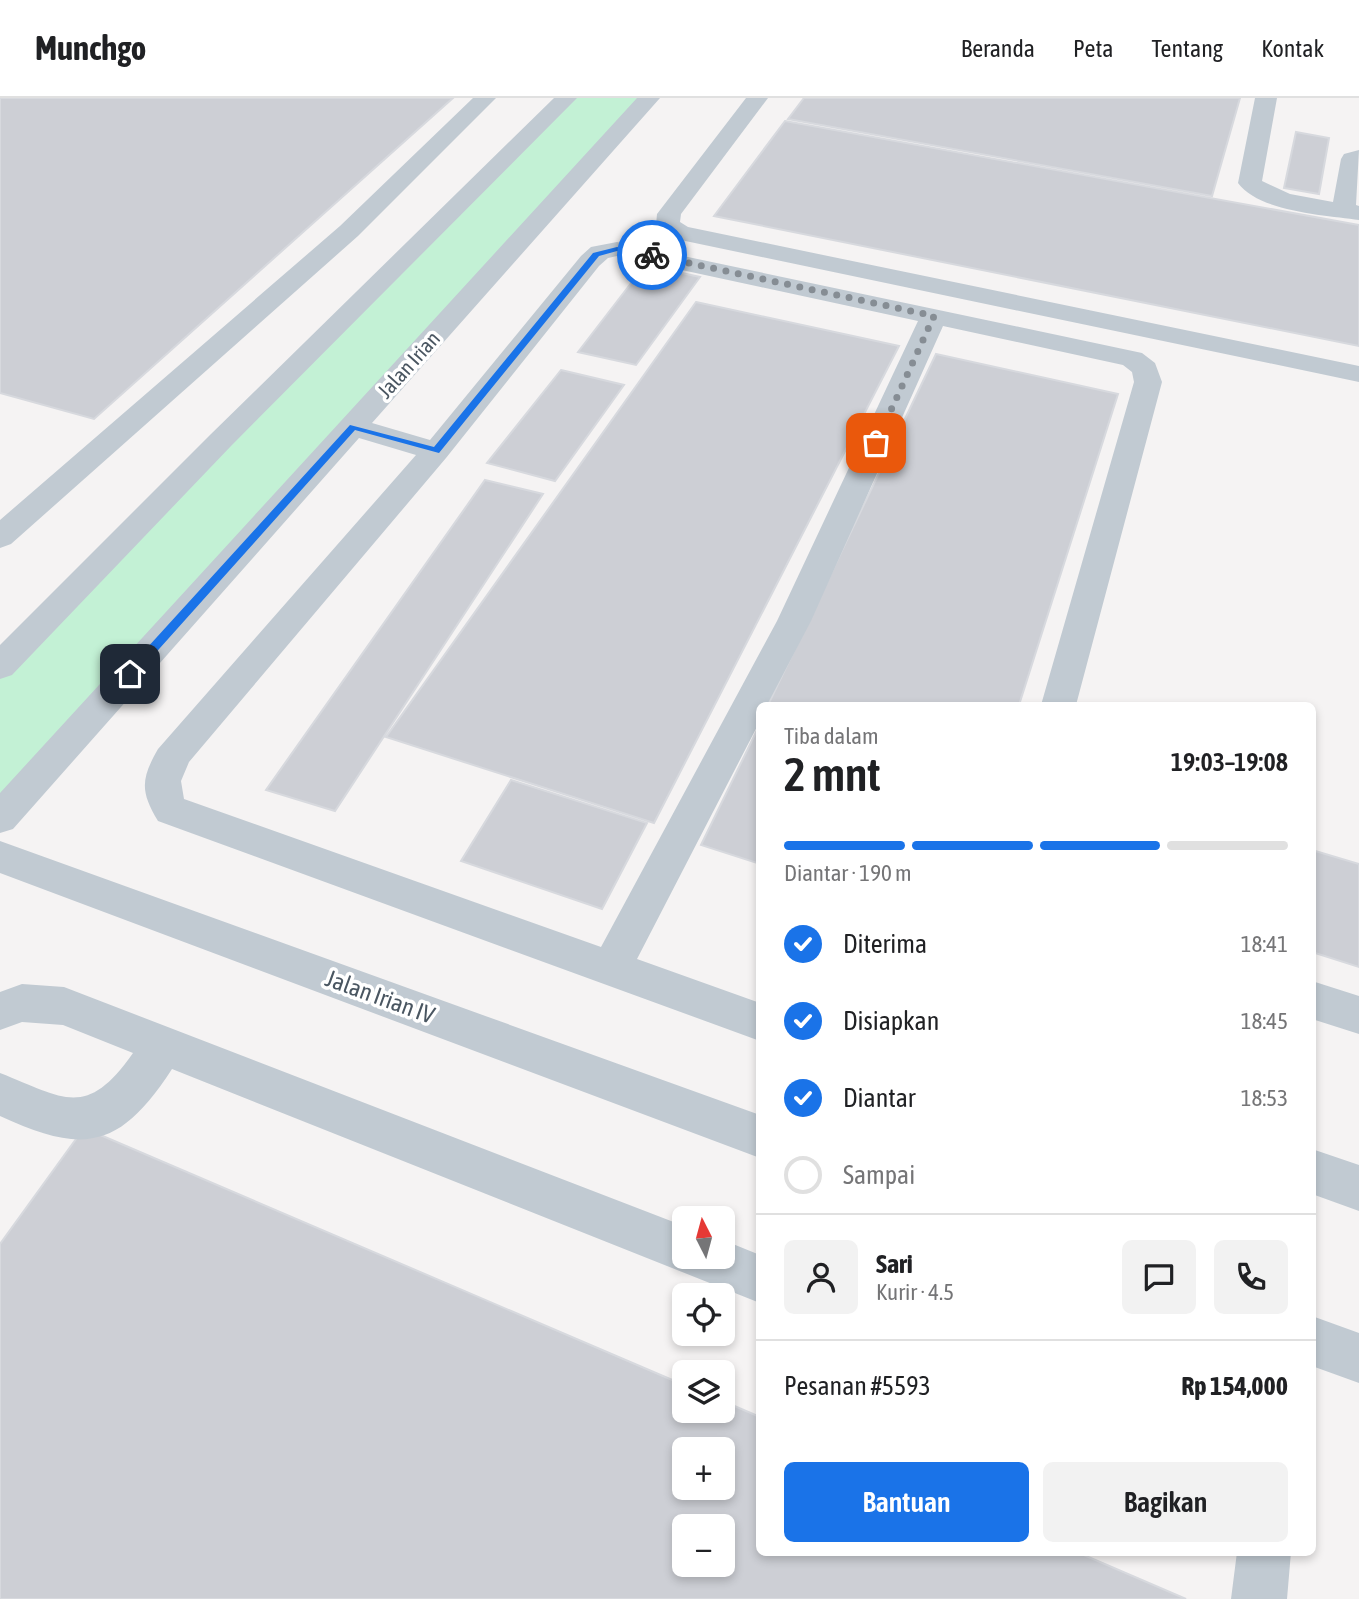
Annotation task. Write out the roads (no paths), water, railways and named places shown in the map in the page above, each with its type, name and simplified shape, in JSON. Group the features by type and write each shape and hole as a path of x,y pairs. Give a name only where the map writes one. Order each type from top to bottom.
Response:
{"street":[{"path":"0,537 349,231 485,98"},
{"path":"0,666 230,430 566,98"},
{"name":"Jalan Irian","path":"0,818 649,98"},
{"path":"757,98 669,214 668,225 672,229 1359,374"},
{"path":"1266,98 1250,183 1255,191 1272,197 1351,211 1352,159 1359,157"},
{"path":"756,1022 171,810 162,798 163,775 176,752 436,451 590,261 600,252 627,249 1132,359 1145,369 1148,376 1060,702"},
{"path":"611,968 794,621 934,316"},
{"path":"353,427 436,451"},
{"name":"Jalan Irian IV","path":"0,857 756,1136"},
{"path":"1316,1001 1359,1015"},
{"path":"0,1011 22,1003 64,1006 672,1245"},
{"path":"0,1094 65,1119 99,1114 129,1095 163,1045"},
{"path":"1316,1172 1359,1188"},
{"path":"735,1269 756,1277"},
{"path":"1316,1342 1359,1358"},
{"path":"1259,1599 1264,1556"}]}
